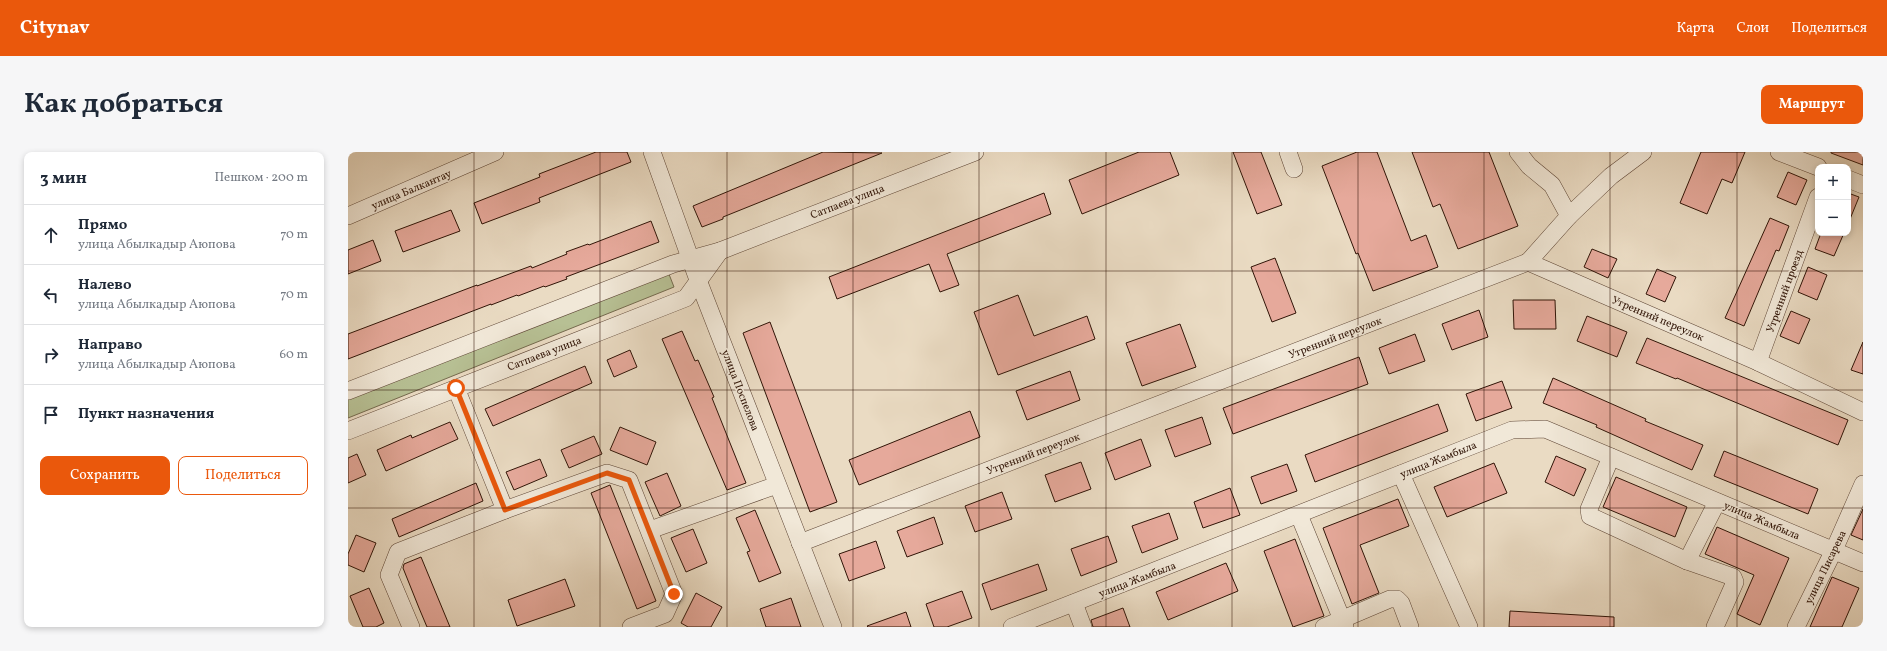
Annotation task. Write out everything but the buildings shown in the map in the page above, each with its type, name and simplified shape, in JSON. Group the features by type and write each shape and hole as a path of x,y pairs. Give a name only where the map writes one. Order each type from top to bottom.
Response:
{"street":[{"name":"улица Балкантау","path":"348,216 495,152"},
{"name":"улица Поспелова","path":"652,152 692,258 698,280 833,627"},
{"name":"Сатпаева улица","path":"348,391 673,264 720,251 975,152"},
{"path":"1288,152 1294,169"},
{"path":"1518,152 1529,166 1552,185 1570,216"},
{"path":"1528,262 1570,216 1611,176 1643,152"},
{"path":"1779,152 1815,166"},
{"path":"1851,180 1863,185"},
{"name":"Утренний проезд","path":"1758,362 1817,200"},
{"name":"Сатпаева улица","path":"348,431 686,298 720,251"},
{"name":"Утренний переулок","path":"800,543 1528,262 1758,362 1863,412"},
{"path":"456,388 505,510"},
{"name":"улица Жамбыла","path":"1012,627 1074,604 1512,430 1545,429 1863,563"},
{"path":"1611,457 1589,509 1590,516 1687,561 1735,579 1715,627"},
{"path":"411,627 390,575 398,552 505,510 607,473 629,480 674,594 665,614 631,627"},
{"path":"1401,474 1469,627"},
{"name":"улица Писарева","path":"1796,627 1834,550 1863,484"},
{"path":"650,530 778,485"},
{"path":"1687,561 1717,502"},
{"path":"1299,515 1344,624"},
{"path":"1324,627 1344,624 1390,599 1397,599 1401,603 1410,627"},
{"path":"1074,604 1083,627"}],"green space":[{"path":"665,264 674,287 348,418 348,391"}],"route":[{"path":"456,388 505,510 607,473 629,480 674,594"}]}
